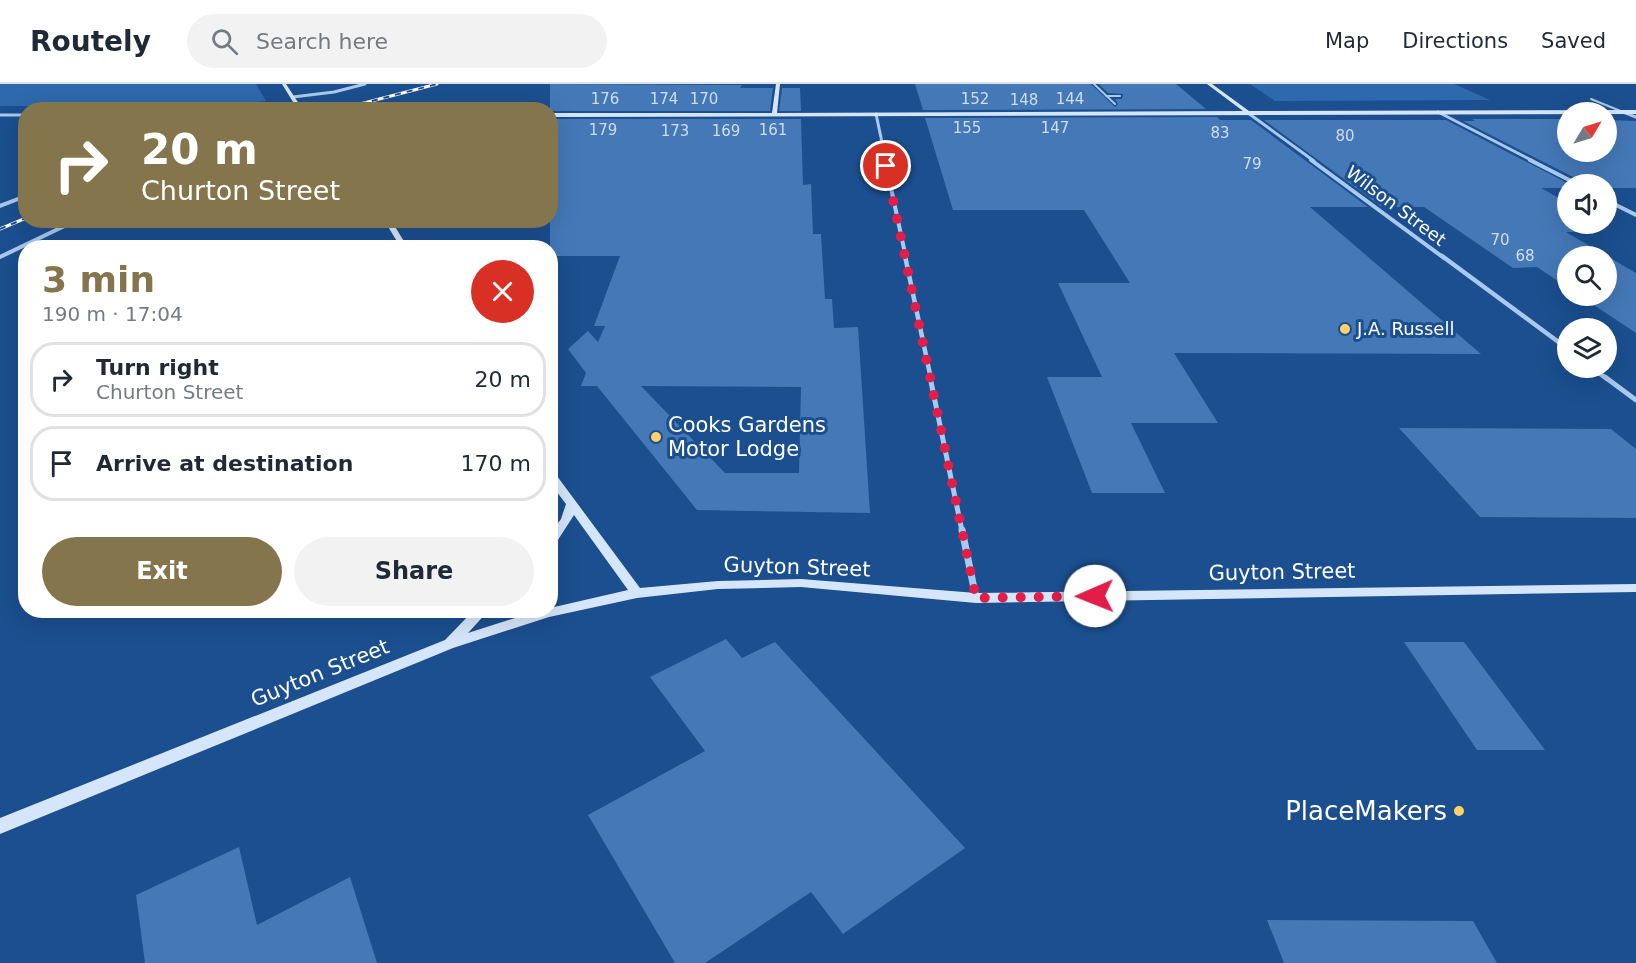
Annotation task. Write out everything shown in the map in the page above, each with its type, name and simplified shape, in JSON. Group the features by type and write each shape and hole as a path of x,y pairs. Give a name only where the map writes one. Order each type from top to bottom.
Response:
{"main road":[{"path":"284,84 296,102"},
{"path":"774,114 778,84"},
{"name":"Wilson Street","path":"1209,84 1248,113"},
{"path":"558,115 1636,112"},
{"path":"558,484 637,593"},
{"path":"558,532 567,520 572,502"},
{"name":"Guyton Street","path":"558,612 637,593 718,585 801,584 976,598 1636,588"},
{"path":"448,644 475,618"},
{"name":"Guyton Street","path":"0,826 448,644 535,618"}],"street":[{"path":"293,97 334,92 365,84"},
{"path":"1438,112 1558,174"},
{"path":"1623,112 1636,117"},
{"name":"Wilson Street","path":"1248,113 1557,341"},
{"path":"876,114 976,598"},
{"path":"0,115 18,115"},
{"path":"0,206 18,199"},
{"path":"1617,206 1636,215"},
{"path":"35,240 60,228"},
{"path":"0,257 18,248"},
{"path":"1606,378 1636,400"}],"lane":[{"path":"1094,84 1116,104"},
{"path":"1106,96 1120,96"},
{"path":"1591,99 1623,112"}],"shaded area":[{"path":"0,84 256,84 266,101 18,102 18,106 0,106"},
{"path":"1250,84 1454,84 1490,100 1275,101"}],"building":[{"path":"550,84 742,85 740,88 773,88 770,111 558,111 558,102 550,102"},
{"path":"915,84 1091,84 1115,107 1118,104 1115,99 1122,99 1123,94 1108,93 1099,84 1176,84 1206,109 923,110"},
{"path":"782,88 800,88 801,111 779,111"},
{"path":"1217,117 1220,120 1251,120 1368,207 1310,207 1481,354 1174,353 1218,423 1131,423 1165,493 1092,493 1047,377 1102,377 1058,283 1130,283 1084,210 953,210 925,118"},
{"path":"558,119 801,119 803,185 811,184 813,234 821,234 825,299 832,299 834,328 858,327 870,513 697,510 597,386 581,386 586,373 568,349 588,331 598,342 605,326 594,326 620,256 558,256 558,240 550,240 550,228 558,228","holes":["641,386 801,387 799,473 725,473"]},
{"path":"1472,119 1557,119 1557,162 1617,162 1617,120 1636,121 1636,188 1617,188 1617,174 1567,174 1463,121 1475,121"},
{"path":"1264,120 1446,120 1557,178 1557,188 1541,188 1557,197 1557,234 1569,234 1590,246 1557,246 1557,281 1537,267 1513,268 1424,207 1382,207"},
{"path":"1617,262 1636,273 1636,333 1617,320 1617,318 1595,306 1617,306"},
{"path":"1399,428 1611,429 1636,449 1636,518 1480,517"},
{"path":"726,639 742,658 775,642 965,848 843,934 811,892 705,963 675,963 588,815 705,751 650,677"},
{"path":"1404,642 1464,642 1545,750 1477,750"},
{"path":"239,847 257,925 350,877 377,963 145,963 136,895"},
{"path":"1267,920 1473,921 1497,963 1284,963"}],"railway":[{"path":"368,102 437,84"},
{"path":"0,229 18,221"}],"place":[{"name":"J.A. Russell","path":"1345,329"},
{"name":"Cooks Gardens Motor Lodge","path":"656,437"},
{"name":"PlaceMakers","path":"1459,811"}],"route":[{"path":"886,166 976,598 1095,596"}]}
